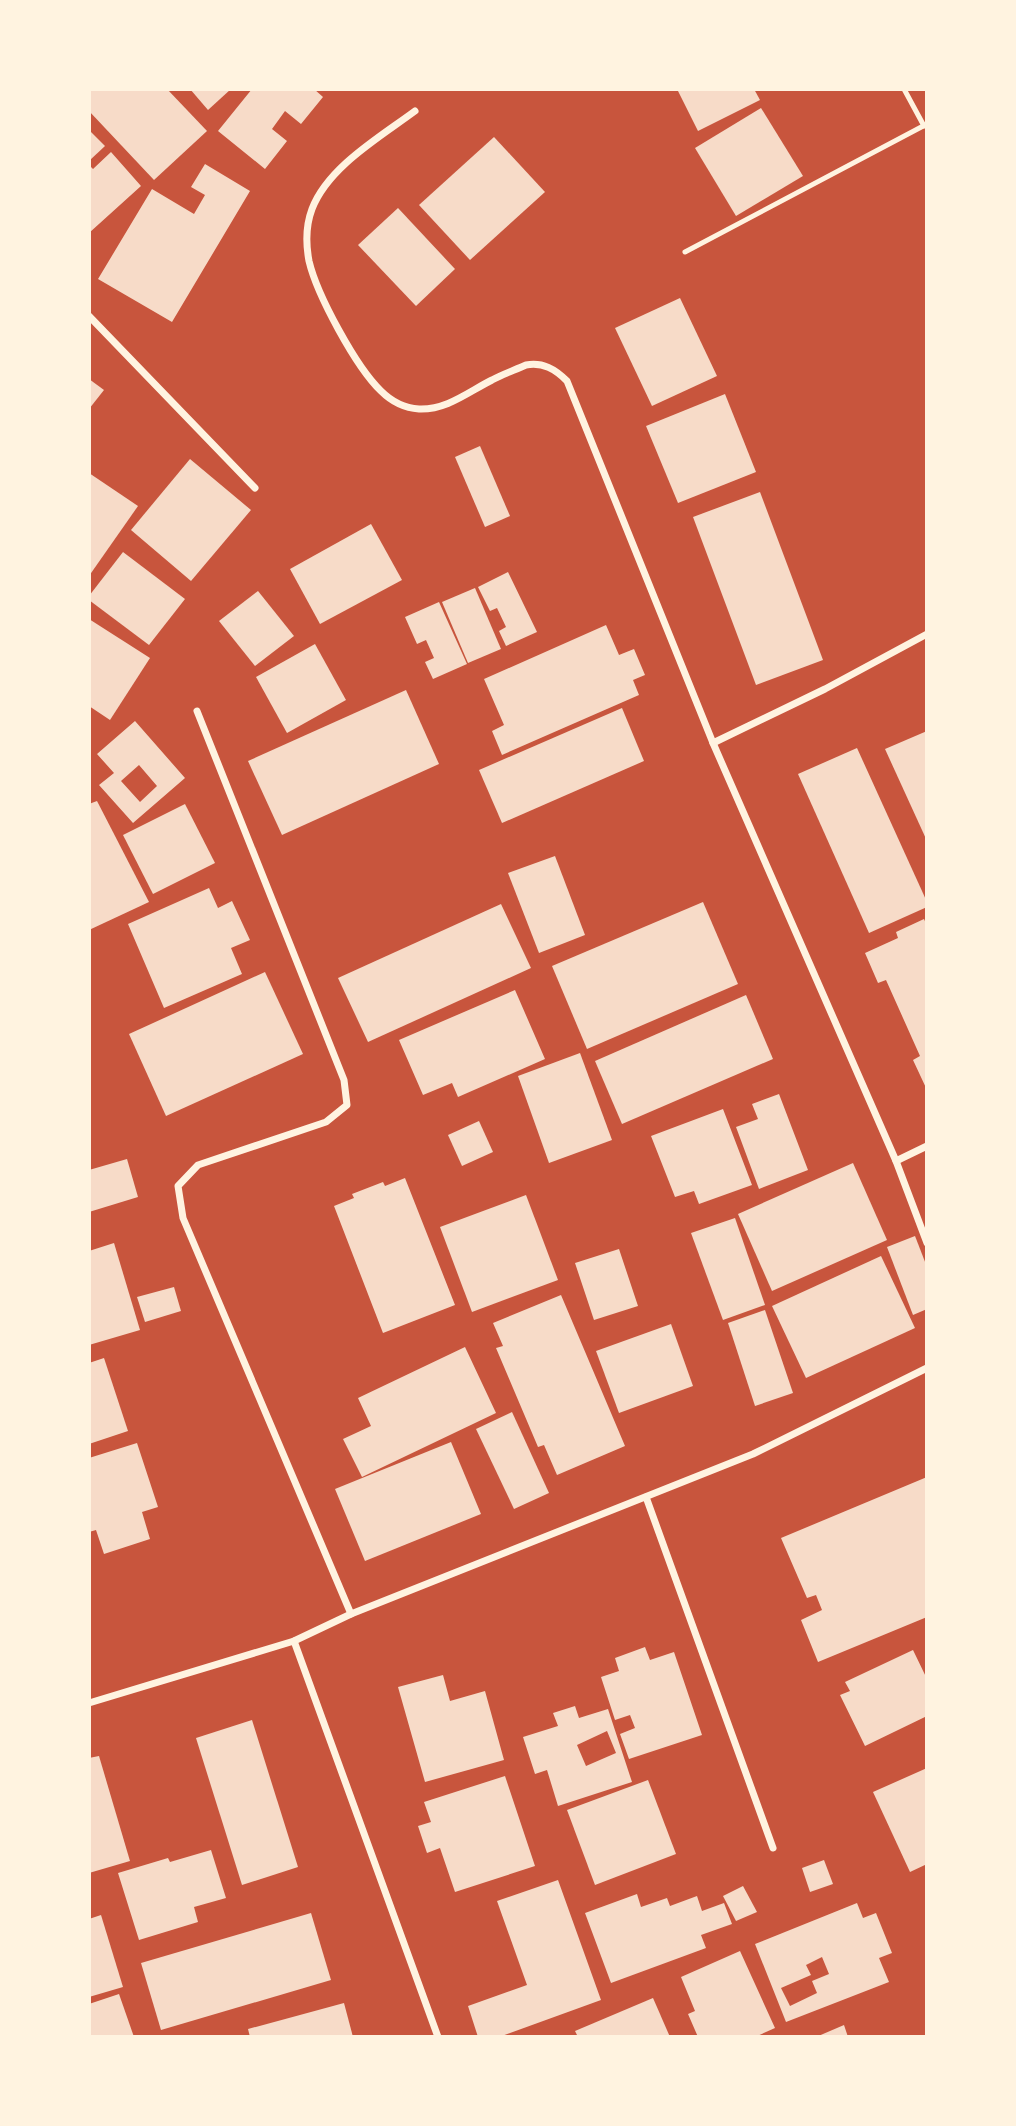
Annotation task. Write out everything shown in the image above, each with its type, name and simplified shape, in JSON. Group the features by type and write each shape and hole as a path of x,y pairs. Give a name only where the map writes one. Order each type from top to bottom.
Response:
{"street":[{"path":"415,111 336,171 313,208 309,224 309,258 323,298 347,342 379,390 404,406 418,409 447,404 526,365 537,363 548,367 567,381 713,743 896,1161 927,1243"},
{"path":"89,316 255,488"},
{"path":"713,743 825,689 927,634"},
{"path":"197,711 344,1080 347,1105 326,1122 198,1165 178,1185 183,1218 351,1614"},
{"path":"896,1161 927,1146"},
{"path":"89,1703 294,1641 351,1614 754,1454 927,1368"},
{"path":"646,1497 773,1848"},
{"path":"294,1641 438,2037"}],"lane":[{"path":"685,252 925,125 904,89"}],"building":[{"path":"89,89 167,89 207,131 154,180 89,111"},
{"path":"190,89 231,89 208,110"},
{"path":"252,89 314,89 323,97 301,124 285,111 272,129 287,141 265,169 218,131"},
{"path":"677,89 754,89 760,100 698,131"},
{"path":"761,108 803,176 736,216 695,148"},
{"path":"89,130 105,146 89,161"},
{"path":"494,137 545,192 470,260 419,205"},
{"path":"111,152 141,186 89,233 89,165 93,169"},
{"path":"205,164 250,191 172,322 98,279 152,189 194,214 205,195 191,187"},
{"path":"398,208 455,269 416,306 358,245"},
{"path":"680,298 717,376 652,406 615,328"},
{"path":"89,379 104,390 89,409"},
{"path":"725,394 756,472 678,503 646,426"},
{"path":"480,446 510,516 485,527 455,457"},
{"path":"190,459 251,510 191,581 131,530"},
{"path":"89,473 138,506 89,576"},
{"path":"760,492 823,660 756,685 693,517"},
{"path":"371,524 402,580 320,624 290,569"},
{"path":"123,552 185,599 149,645 89,600 89,596"},
{"path":"508,572 537,632 506,646 499,631 506,627 497,608 490,611 478,587"},
{"path":"475,588 501,649 468,663 442,602"},
{"path":"258,591 294,636 255,666 219,621"},
{"path":"439,602 467,664 433,679 425,662 434,658 426,640 417,644 405,617"},
{"path":"89,619 150,658 110,720 89,706"},
{"path":"606,625 619,655 634,649 645,675 633,680 639,695 502,755 492,731 504,725 484,679"},
{"path":"315,644 346,700 287,733 256,677"},
{"path":"406,690 439,764 282,835 248,761"},
{"path":"622,708 644,761 502,823 479,770"},
{"path":"135,721 185,778 133,823 99,785 114,773 97,754","holes":["139,765 157,786 140,802 121,781"]},
{"path":"927,731 927,841 885,749"},
{"path":"857,748 927,902 927,907 869,933 798,774"},
{"path":"97,801 149,902 89,930 89,804"},
{"path":"185,804 215,863 153,894 123,835"},
{"path":"555,856 585,935 539,953 508,873"},
{"path":"209,888 218,908 232,901 250,940 231,948 242,974 164,1008 128,924"},
{"path":"703,902 738,984 587,1049 552,966"},
{"path":"501,904 531,968 368,1042 338,978"},
{"path":"924,919 927,926 927,1090 913,1060 920,1056 886,980 878,983 865,953 898,938 896,932"},
{"path":"265,972 303,1054 166,1116 129,1034"},
{"path":"515,990 545,1059 458,1097 452,1083 423,1095 399,1040"},
{"path":"746,995 773,1059 622,1124 595,1061"},
{"path":"580,1053 612,1140 549,1163 518,1076"},
{"path":"779,1094 808,1170 759,1189 736,1127 758,1119 752,1104"},
{"path":"723,1109 752,1185 699,1204 694,1191 675,1197 651,1136"},
{"path":"479,1121 493,1152 462,1166 448,1135"},
{"path":"127,1159 138,1197 89,1212 89,1170"},
{"path":"853,1163 887,1240 772,1291 738,1214"},
{"path":"405,1178 455,1305 383,1333 334,1206 354,1198 352,1194 383,1182 385,1186"},
{"path":"526,1195 558,1280 472,1312 440,1227"},
{"path":"735,1218 765,1305 723,1320 691,1233"},
{"path":"915,1236 927,1267 927,1309 913,1315 887,1247"},
{"path":"114,1243 140,1330 89,1345 89,1251"},
{"path":"619,1249 638,1306 594,1320 575,1263"},
{"path":"881,1256 915,1328 806,1378 772,1306"},
{"path":"174,1287 181,1311 145,1322 137,1297"},
{"path":"561,1295 625,1446 557,1475 544,1445 538,1447 496,1348 503,1346 493,1323"},
{"path":"765,1310 793,1393 755,1406 728,1323"},
{"path":"671,1324 693,1386 619,1413 596,1351"},
{"path":"465,1347 496,1413 362,1477 343,1439 371,1426 358,1398"},
{"path":"104,1358 128,1431 89,1444 89,1363"},
{"path":"512,1412 549,1493 514,1509 476,1429"},
{"path":"451,1442 481,1514 365,1561 335,1489"},
{"path":"137,1443 158,1507 142,1512 150,1539 104,1554 96,1530 89,1532 89,1458"},
{"path":"927,1477 927,1617 818,1662 801,1620 822,1610 816,1595 807,1598 781,1538"},
{"path":"645,1647 650,1660 674,1652 702,1735 629,1759 620,1734 635,1728 630,1715 615,1720 601,1677 619,1671 615,1658"},
{"path":"913,1650 927,1679 927,1716 865,1746 840,1695 850,1691 845,1682"},
{"path":"443,1675 450,1701 485,1691 504,1760 425,1782 398,1687"},
{"path":"575,1706 579,1718 608,1709 632,1782 558,1806 547,1770 535,1774 523,1737 558,1726 553,1713","holes":["607,1731 616,1753 586,1766 577,1745"]},
{"path":"252,1720 298,1867 242,1885 196,1738"},
{"path":"99,1756 130,1861 89,1873 89,1758"},
{"path":"927,1768 927,1864 910,1872 873,1792"},
{"path":"505,1776 535,1866 455,1892 440,1848 427,1853 418,1826 431,1822 424,1802"},
{"path":"648,1780 676,1854 595,1885 567,1810"},
{"path":"211,1850 226,1898 194,1907 198,1922 139,1940 118,1873 168,1858 170,1862"},
{"path":"824,1860 833,1884 810,1892 802,1868"},
{"path":"558,1880 601,2000 499,2037 478,2037 468,2006 527,1985 497,1901"},
{"path":"743,1886 757,1912 736,1921 723,1896"},
{"path":"637,1894 641,1907 667,1898 670,1906 697,1896 702,1911 724,1903 732,1924 701,1935 706,1948 611,1983 585,1913"},
{"path":"857,1903 863,1918 876,1913 892,1953 879,1958 889,1982 786,2022 755,1944","holes":["822,1957 829,1974 812,1981 817,1993 790,2006 781,1988 811,1975 806,1965"]},
{"path":"311,1913 331,1980 161,2030 141,1963"},
{"path":"101,1915 123,1987 89,1997 89,1919"},
{"path":"740,1951 775,2028 755,2037 698,2037 688,2014 695,2011 681,1977"},
{"path":"119,1994 134,2037 89,2037 89,2004"},
{"path":"653,1998 670,2037 578,2037 575,2031"},
{"path":"344,2003 353,2037 250,2037 248,2029"},
{"path":"844,2025 848,2037 816,2037"}]}
